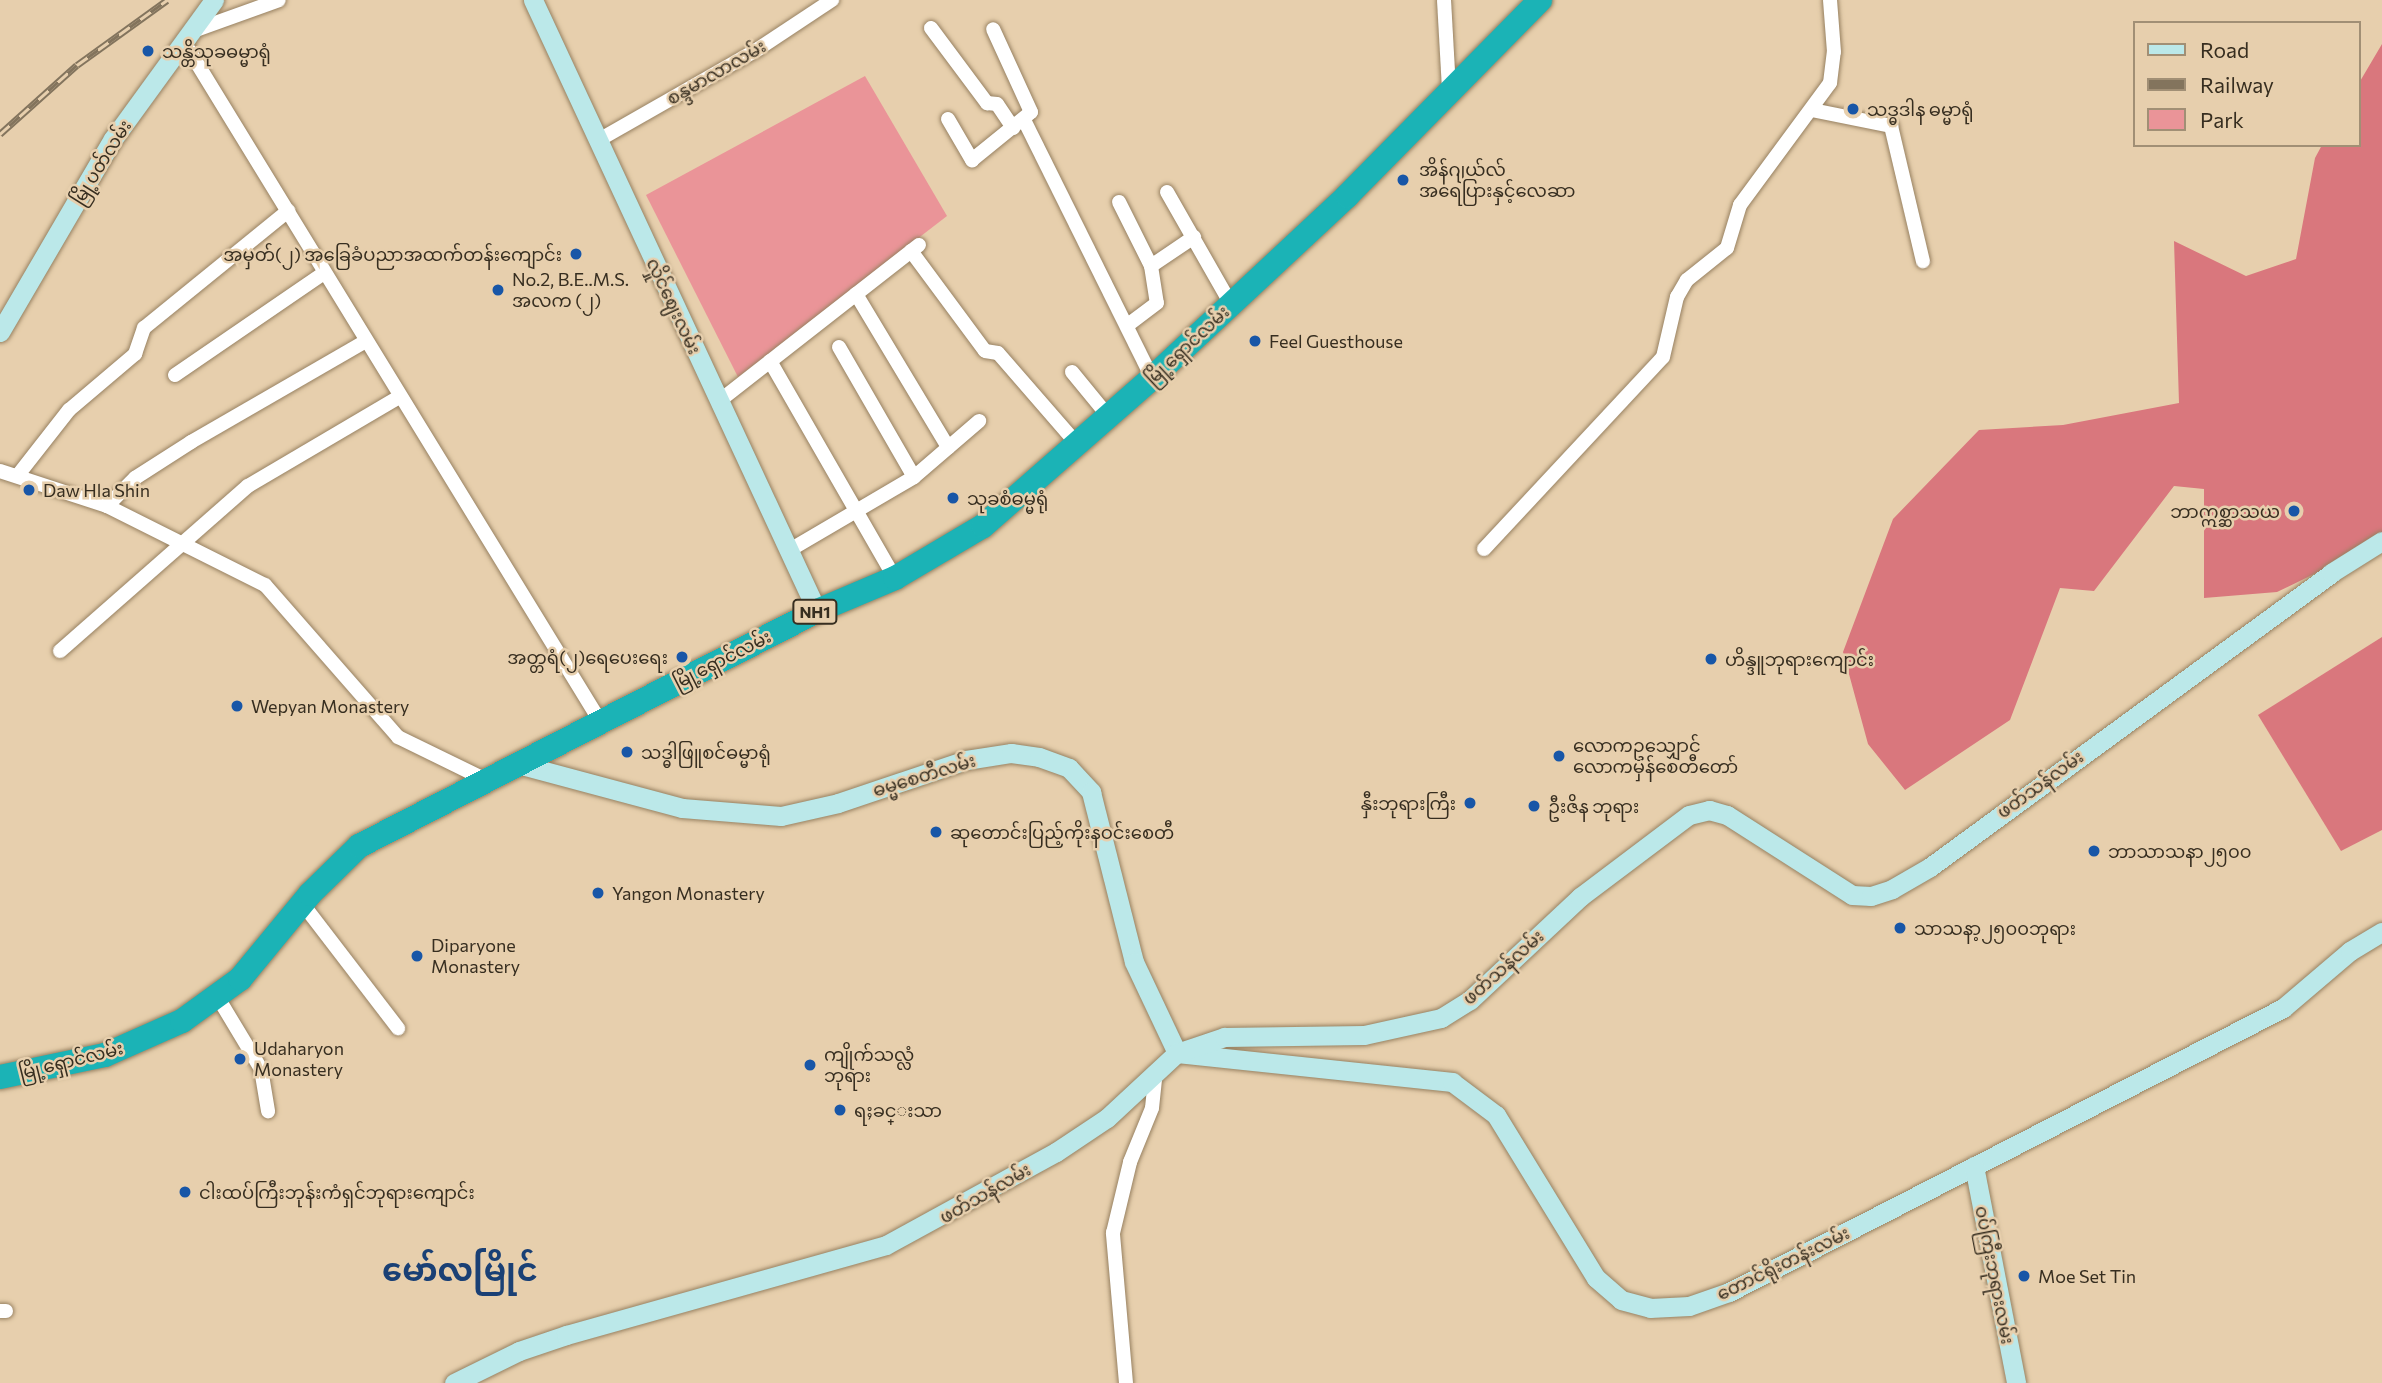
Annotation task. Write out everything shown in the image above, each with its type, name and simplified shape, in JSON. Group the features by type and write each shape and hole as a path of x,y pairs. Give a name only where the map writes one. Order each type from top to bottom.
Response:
{"highway":[{"name":"မြို့ရှောင်လမ်း","path":"0,1077 105,1055 139,1043 240,979 302,903 359,846 484,779 817,611 895,578 984,526 1152,378 1347,196 1449,89 1540,0"}],"street":[{"name":"မြို့ပတ်လမ်း","path":"0,332 113,139 214,0"},
{"path":"279,0 188,37 324,273 600,721"},
{"name":"လှိုင်ဈေးလမ်း","path":"533,0 817,611"},
{"name":"စန္ဒမာလာလမ်း","path":"597,141 758,49 832,0"},
{"path":"1444,0 1449,89"},
{"path":"1484,548 1663,357 1677,297 1687,280 1727,248 1741,205 1830,83 1834,52 1830,0"},
{"path":"931,28 986,103 997,104 1018,124 1128,325 1152,378"},
{"path":"948,119 972,160 1018,124 1031,106 993,29"},
{"path":"1812,110 1891,126 1923,261"},
{"path":"1167,192 1231,304"},
{"path":"1119,202 1151,266 1157,303 1128,325"},
{"path":"19,475 69,410 135,354 144,328 288,211"},
{"path":"1151,266 1194,237"},
{"path":"718,402 915,248 985,351 998,353 1077,444"},
{"path":"175,375 324,273"},
{"path":"856,294 948,447"},
{"path":"107,506 135,478 191,442 366,341"},
{"path":"839,347 914,477"},
{"path":"770,361 895,578"},
{"path":"1072,372 1109,416"},
{"path":"60,651 187,543 248,485 399,397"},
{"path":"788,551 856,514 914,477 979,421"},
{"path":"0,471 19,475 107,506 187,543 265,585 398,737 484,779"},
{"name":"ဖတ်သန်လမ်း","path":"454,1383 509,1355 566,1335 886,1245 1056,1153 1107,1118 1177,1053 1224,1037 1364,1035 1441,1018 1470,1000 1580,897 1689,815 1709,810 1727,815 1852,895 1871,896 1892,888 1930,867 2320,581 2382,541"},
{"name":"ဓမ္မစေတီလမ်း","path":"518,764 682,808 781,816 838,803 965,760 1010,753 1039,757 1069,768 1095,801 1134,962 1177,1053"},
{"path":"302,903 398,1028"},
{"name":"တောင်ရိုးတန်းလမ်း","path":"1177,1053 1452,1082 1496,1115 1596,1278 1620,1300 1650,1308 1689,1306 1729,1292 2283,1008 2350,951 2382,932"},
{"path":"217,996 261,1069 268,1111"},
{"path":"1126,1383 1113,1233 1130,1162 1152,1108 1156,1072"},
{"name":"ဝပ်ကြီးဘုရားလမ်း","path":"1974,1166 2016,1383"}],"green space":[{"path":"865,76 947,216 738,377 646,195"}],"shaded area":[{"path":"2382,44 2382,541 2277,592 2204,598 2204,489 2174,486 2094,591 2060,588 2010,720 1905,790 1868,744 1843,652 1893,519 1979,430 2063,425 2179,403 2174,241 2246,276 2296,259 2315,158 2321,147 2361,147 2361,80"},
{"path":"2382,637 2382,830 2341,851 2258,715"}],"railway":[{"path":"0,134 77,65 167,0"}],"place":[{"name":"သန္တိသုခဓမ္မာရုံ","path":"148,51"},
{"name":"သဒ္ဓဒါန ဓမ္မာရုံ","path":"1853,109"},
{"name":"အိန်ဂျယ်လ် အရေပြားနှင့်လေဆာ","path":"1403,180"},
{"name":"အမှတ်(၂) အခြေခံပညာအထက်တန်းကျောင်း","path":"576,254"},
{"name":"No.2, B.E..M.S. အလက (၂)","path":"498,290"},
{"name":"Feel Guesthouse","path":"1255,341"},
{"name":"Daw Hla Shin","path":"29,490"},
{"name":"သုခစံဓမ္မရုံ","path":"953,498"},
{"name":"ဘာဣစ္ဆာသယ","path":"2294,511"},
{"name":"အတ္တရံ(၂)ရေပေးရေး","path":"682,657"},
{"name":"ဟိန္ဒူဘုရားကျောင်း","path":"1711,659"},
{"name":"Wepyan Monastery","path":"237,706"},
{"name":"သဒ္ဓါဖြူစင်ဓမ္မာရုံ","path":"627,752"},
{"name":"လောကဥသျှောင် လောကမှန်စေတီတော်","path":"1559,756"},
{"name":"နှီးဘုရားကြီး","path":"1470,803"},
{"name":"ဦးဇိန ဘုရား","path":"1534,806"},
{"name":"ဆုတောင်းပြည့်ကိုးနဝင်းစေတီ","path":"936,832"},
{"name":"ဘာသာသနာ၂၅၀၀","path":"2094,851"},
{"name":"Yangon Monastery","path":"598,893"},
{"name":"သာသနာ့၂၅၀၀ဘုရား","path":"1900,928"},
{"name":"Diparyone Monastery","path":"417,956"},
{"name":"Udaharyon Monastery","path":"240,1059"},
{"name":"ကျိုက်သလ္လံ ဘုရား","path":"810,1065"},
{"name":"ရႈခင္းသာ","path":"840,1110"},
{"name":"ငါးထပ်ကြီးဘုန်းကံရှင်ဘုရားကျောင်း","path":"185,1192"},
{"name":"Moe Set Tin","path":"2024,1276"}],"district":[{"name":"မော်လမြိုင်","path":"460,1268"}]}
